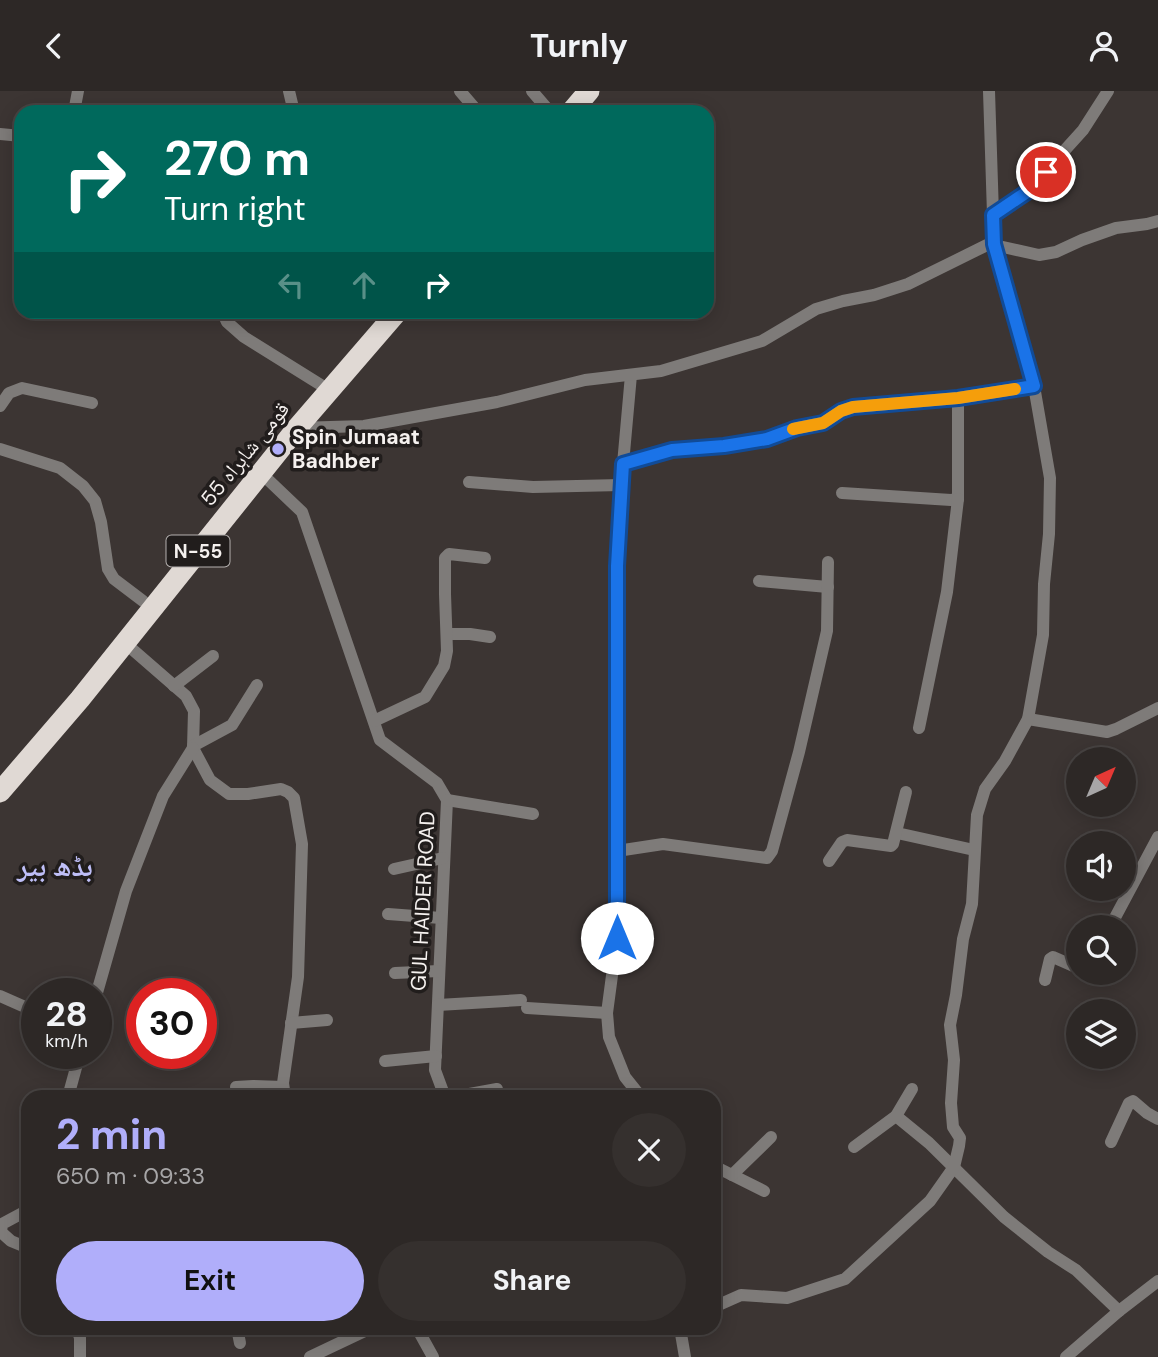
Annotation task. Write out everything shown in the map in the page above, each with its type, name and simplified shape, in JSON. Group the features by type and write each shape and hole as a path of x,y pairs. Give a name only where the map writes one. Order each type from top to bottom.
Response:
{"highway":[{"path":"558,105 571,91"},
{"path":"577,105 589,91"},
{"name":"N-55","path":"0,771 143,601 209,516 378,319"},
{"name":"قومی شاہراہ 55","path":"0,792 125,643 297,428 391,319"}],"street":[{"path":"460,91 472,105"},
{"path":"532,91 545,105"},
{"path":"721,1304 740,1295 787,1298 845,1279 930,1201 954,1167 959,1146 960,1138 953,1127 951,1103 954,1060 950,1025 963,939 972,904 977,815 985,789 1005,761 1028,719 1043,635 1049,534 1050,478 1034,386 994,244 989,91"},
{"path":"993,215 1027,192 1083,130 1108,91"},
{"path":"297,428 364,426 497,402 585,380 662,371 762,341 816,309 874,295 908,283 988,245 994,244 1039,255 1056,252 1116,228 1158,221"},
{"path":"226,319 244,337 321,385"},
{"path":"631,375 617,566 617,938 607,1013 609,1037 625,1077 635,1090"},
{"path":"623,464 672,450 767,439 797,428 823,423 841,411 853,407 958,398 1034,386"},
{"path":"0,405 9,393 22,388 92,403"},
{"path":"919,728 947,592 958,499 958,398"},
{"path":"0,449 60,468 83,486 95,501 108,569 114,579 143,601"},
{"name":"GUL HAIDER ROAD","path":"261,473 302,512 380,740 438,783 447,800 435,1070 442,1090"},
{"path":"469,482 533,487 621,485"},
{"path":"842,493 958,499"},
{"path":"374,721 425,697 444,666 447,651 445,558 449,554 485,558"},
{"path":"617,851 663,844 767,858 772,852 827,631 828,562"},
{"path":"759,580 828,587"},
{"path":"447,634 490,637"},
{"path":"125,643 186,696 194,711 193,747 210,780 229,794 281,789 294,798 302,844 298,977 284,1090"},
{"path":"174,686 213,656"},
{"path":"101,978 126,891 163,796 193,747 232,725 257,685"},
{"path":"1028,719 1107,732 1158,708"},
{"path":"829,861 842,842 847,840 891,846 897,833 906,792"},
{"path":"447,800 533,814"},
{"path":"897,833 974,850"},
{"path":"1116,915 1158,837"},
{"path":"394,869 443,858"},
{"path":"388,914 441,918"},
{"path":"1045,979 1049,959 1053,957 1066,963"},
{"path":"395,973 439,971"},
{"path":"0,996 21,1005"},
{"path":"438,1005 524,1004 607,1013"},
{"path":"291,1023 327,1020"},
{"path":"385,1061 436,1056"},
{"path":"70,1090 76,1069"},
{"path":"236,1087 268,1086 279,1090"},
{"path":"492,1090 498,1089"},
{"path":"854,1147 896,1116 912,1089"},
{"path":"1111,1142 1129,1103 1133,1101 1158,1119"},
{"path":"896,1116 929,1143 1004,1217 1048,1252 1076,1270 1119,1311"},
{"path":"732,1175 771,1137"},
{"path":"721,1170 764,1191"},
{"path":"21,1214 2,1224 1,1232 21,1245"},
{"path":"1066,1357 1158,1281"},
{"path":"79,1335 80,1357"},
{"path":"238,1335 240,1343"},
{"path":"310,1357 356,1335"},
{"path":"422,1335 433,1357"},
{"path":"681,1335 685,1357"}],"slow traffic":[{"path":"793,429 823,423 841,411 853,407 958,398 1015,389"}],"place":[{"name":"Spin Jumaat Badhber","path":"278,449"}],"district":[{"name":"بڈھ بیر","path":"55,866"}],"route":[{"path":"617,938 617,566 623,464 672,450 767,439 797,428 823,423 841,411 853,407 958,398 1034,386 994,244 993,215 1027,192 1046,172"}]}
